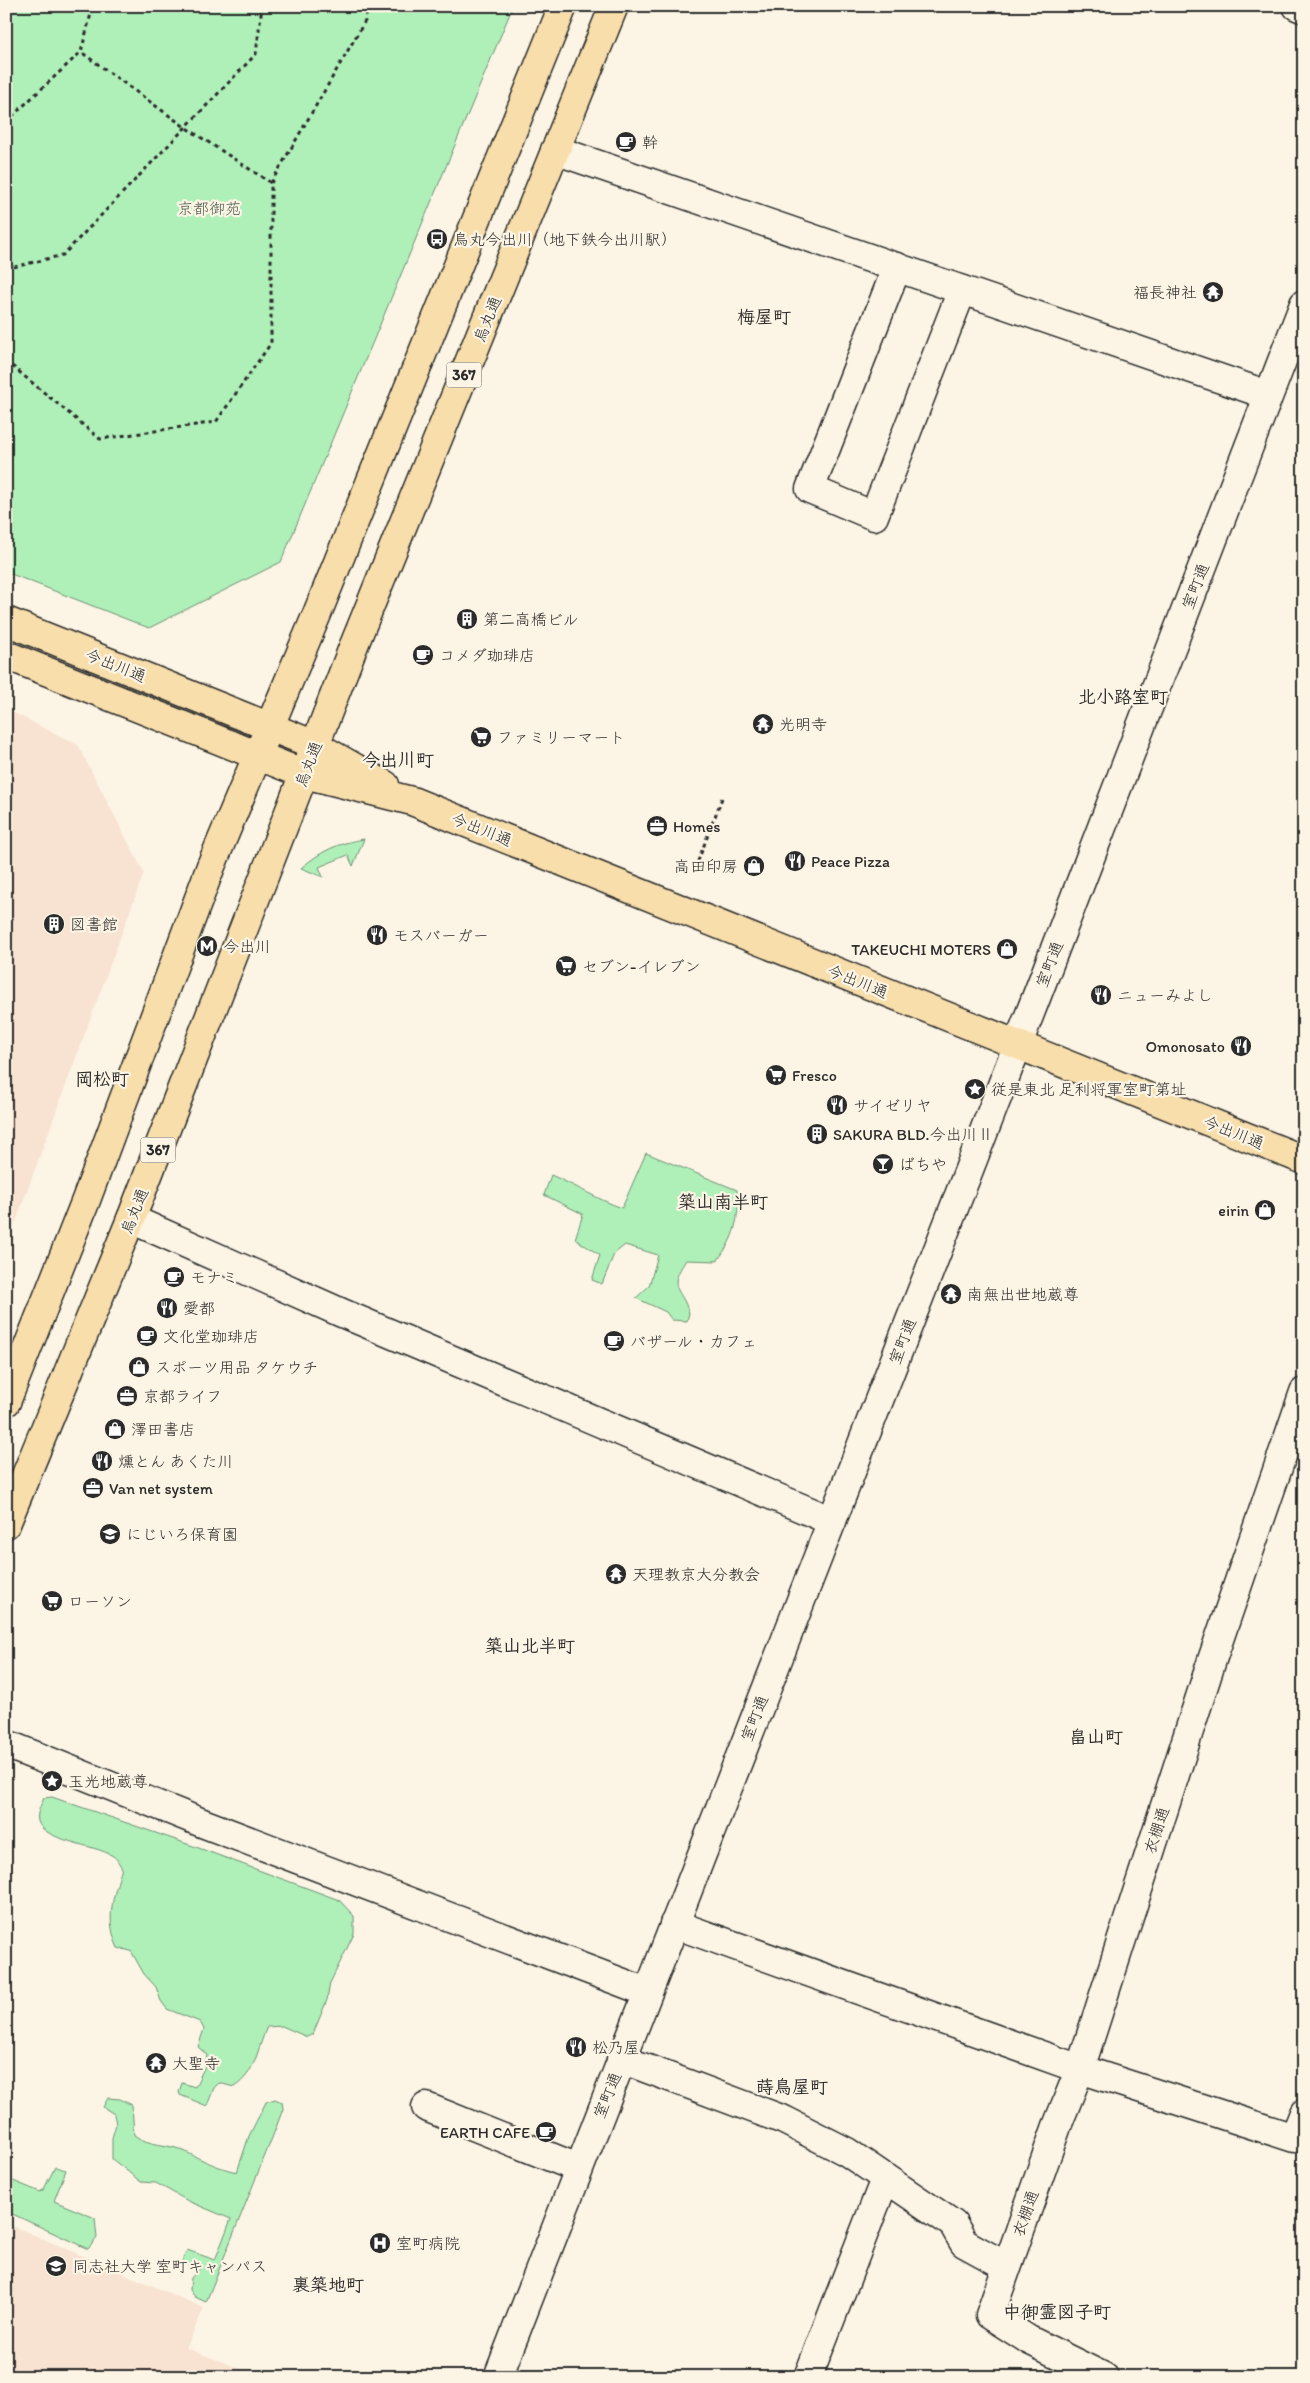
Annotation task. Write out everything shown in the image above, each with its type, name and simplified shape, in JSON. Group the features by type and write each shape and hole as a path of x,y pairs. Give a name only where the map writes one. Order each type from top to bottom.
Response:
{"main road":[{"path":"6,1402 86,1200 211,866 258,756 562,6"},
{"name":"烏丸通","path":"6,1524 131,1219 315,745 614,6"},
{"name":"今出川通","path":"6,622 315,745 412,801"},
{"name":"今出川通","path":"6,655 304,774 412,801 1304,1160"}],"street":[{"path":"1297,6 1304,9"},
{"path":"555,150 1268,395"},
{"path":"898,267 810,489 874,516 962,290"},
{"name":"室町通","path":"498,2377 1268,395 1295,355 1304,304"},
{"path":"131,1219 342,1313 832,1521"},
{"name":"衣棚通","path":"1104,2377 1029,2340 990,2315 1006,2266 1080,2068 1213,1657 1304,1392"},
{"path":"6,1744 224,1831 647,1992"},
{"path":"674,1924 1080,2068 1299,2140 1304,2113"},
{"path":"622,2059 784,2120 847,2152 953,2224 964,2243 1006,2266"},
{"path":"426,2107 578,2168"},
{"path":"808,2377 885,2179"}],"path":[{"path":"6,122 81,52 92,6"},
{"path":"6,269 63,255 256,54 262,6"},
{"path":"6,361 100,439 216,422 270,343 270,183 365,21 368,6"},
{"path":"81,52 185,127 270,183"},
{"path":"695,869 722,798"}],"shaded area":[{"path":"6,709 78,745 144,873 6,1248"},
{"name":"同志社大学 室町キャンパス","path":"6,2223 204,2308 186,2348 262,2377 6,2377"}],"green space":[{"name":"京都御苑","path":"6,6 513,6 281,562 149,628 6,572"},
{"path":"364,839 353,866 348,855 319,867 323,877 301,868 330,849"},
{"path":"646,1153 737,1190 738,1210 735,1227 728,1244 717,1261 686,1260 677,1277 677,1288 689,1313 687,1321 672,1320 666,1312 636,1298 649,1286 658,1255 625,1245 614,1254 602,1284 592,1280 600,1255 575,1239 583,1214 544,1195 551,1175 622,1208"},
{"path":"52,1797 196,1847 339,1900 354,1916 354,1934 330,1983 327,2000 313,2034 307,2037 282,2026 267,2027 251,2068 247,2075 234,2087 219,2083 214,2088 207,2106 180,2095 182,2083 195,2087 205,2066 207,2055 198,2047 204,2029 200,2022 167,2009 161,2001 156,1987 144,1974 131,1951 118,1948 114,1938 111,1918 113,1899 122,1868 113,1856 105,1852 59,1838 42,1828 38,1821 39,1809 44,1798"},
{"path":"108,2098 120,2099 132,2105 134,2135 140,2139 180,2149 210,2164 237,2172 249,2136 266,2102 275,2099 282,2102 283,2109 272,2138 206,2302 195,2297 190,2290 191,2278 200,2268 189,2266 182,2261 187,2250 215,2260 231,2219 188,2201 156,2183 141,2182 112,2159 112,2138 116,2124 114,2114 103,2107"},
{"path":"55,2167 66,2170 54,2201 95,2218 97,2238 88,2249 6,2211 6,2178 40,2192 44,2189"}],"place":[{"name":"幹","path":"626,142"},
{"name":"烏丸今出川（地下鉄今出川駅）","path":"437,239"},
{"name":"福長神社","path":"1213,292"},
{"name":"第二高橋ビル","path":"467,619"},
{"name":"コメダ珈琲店","path":"423,655"},
{"name":"光明寺","path":"763,724"},
{"name":"ファミリーマート","path":"481,737"},
{"name":"Homes","path":"657,826"},
{"name":"Peace Pizza","path":"795,861"},
{"name":"高田印房","path":"754,866"},
{"name":"図書館","path":"54,924"},
{"name":"モスバーガー","path":"377,935"},
{"name":"今出川","path":"207,946"},
{"name":"TAKEUCHI MOTERS","path":"1007,949"},
{"name":"セブン-イレブン","path":"566,966"},
{"name":"ニューみよし","path":"1101,995"},
{"name":"Omonosato","path":"1241,1046"},
{"name":"Fresco","path":"776,1075"},
{"name":"従是東北 足利将軍室町第址","path":"975,1089"},
{"name":"サイゼリヤ","path":"837,1105"},
{"name":"SAKURA BLD.今出川Ⅱ","path":"817,1134"},
{"name":"ばちや","path":"883,1164"},
{"name":"eirin","path":"1265,1210"},
{"name":"モナミ","path":"174,1277"},
{"name":"南無出世地蔵尊","path":"951,1294"},
{"name":"愛都","path":"167,1308"},
{"name":"文化堂珈琲店","path":"147,1336"},
{"name":"バザール・カフェ","path":"614,1341"},
{"name":"スポーツ用品 タケウチ","path":"139,1367"},
{"name":"京都ライフ","path":"127,1396"},
{"name":"澤田書店","path":"115,1429"},
{"name":"燻とん あくた川","path":"102,1461"},
{"name":"Van net system","path":"93,1488"},
{"name":"にじいろ保育園","path":"110,1534"},
{"name":"天理教京大分教会","path":"616,1574"},
{"name":"ローソン","path":"52,1601"},
{"name":"玉光地蔵尊","path":"52,1781"},
{"name":"松乃屋","path":"576,2047"},
{"name":"大聖寺","path":"156,2063"},
{"name":"EARTH CAFE","path":"546,2132"},
{"name":"室町病院","path":"380,2243"},
{"name":"同志社大学 室町キャンパス","path":"56,2266"}],"district":[{"name":"梅屋町","path":"764,317"},
{"name":"北小路室町","path":"1123,697"},
{"name":"今出川町","path":"398,760"},
{"name":"岡松町","path":"102,1079"},
{"name":"築山南半町","path":"723,1202"},
{"name":"築山北半町","path":"530,1646"},
{"name":"畠山町","path":"1096,1737"},
{"name":"蒔鳥屋町","path":"792,2087"},
{"name":"裏築地町","path":"328,2285"},
{"name":"中御霊図子町","path":"1057,2312"}]}
